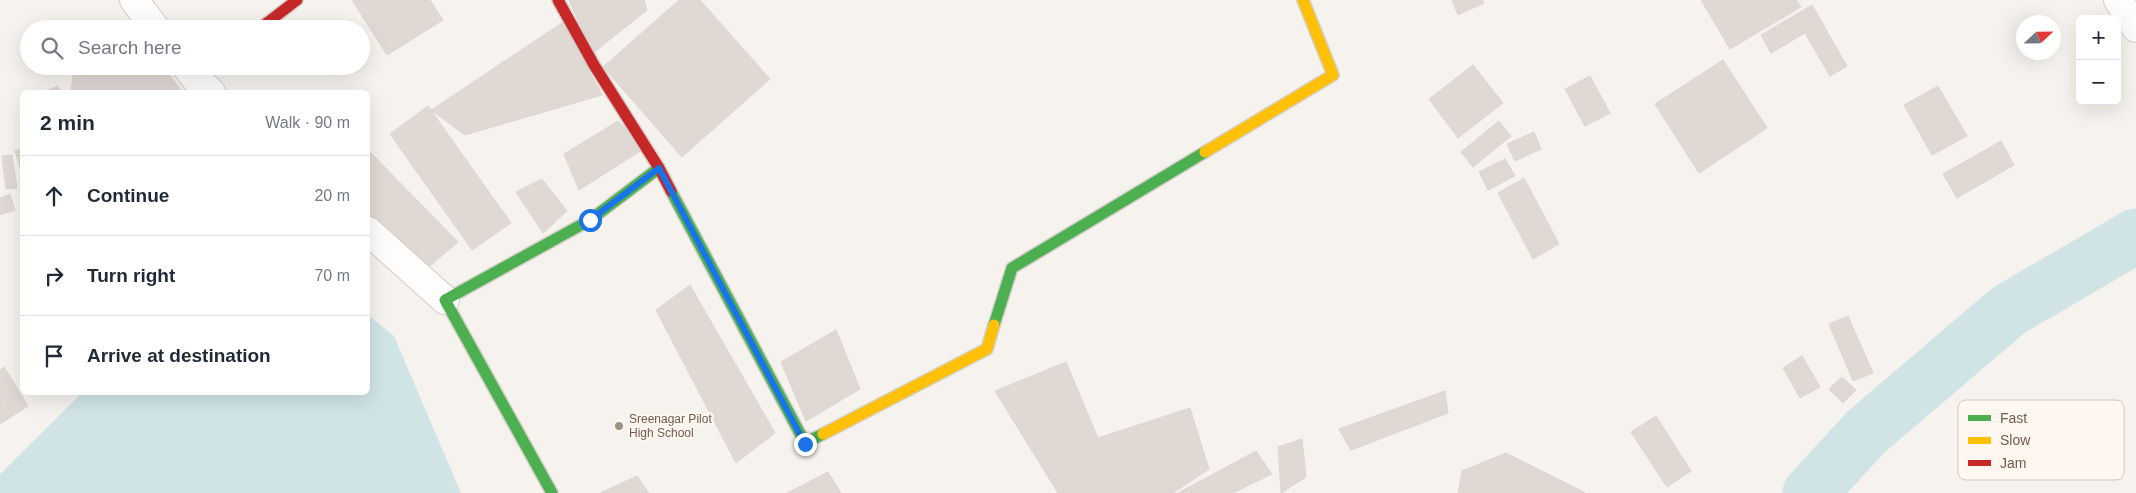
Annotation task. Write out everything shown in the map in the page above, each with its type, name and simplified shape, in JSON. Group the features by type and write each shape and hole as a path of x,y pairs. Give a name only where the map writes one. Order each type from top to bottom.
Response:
{"street":[{"path":"134,0 149,20"},
{"path":"271,20 297,0"},
{"path":"558,0 594,65 659,168 805,444 987,349 1012,268 1332,75 1303,0"},
{"path":"2118,0 2136,28"},
{"path":"445,300 590,220 659,168"},
{"path":"370,234 445,300 552,493"}],"shaded area":[{"path":"370,317 394,336 461,493 0,493 0,474 80,395 370,395"}],"building":[{"path":"352,0 430,0 443,20 387,55 370,28 370,20 365,20"},
{"path":"569,0 644,0 647,10 593,53"},
{"path":"679,0 700,0 770,79 682,157 603,67"},
{"path":"1452,0 1482,0 1484,3 1458,15"},
{"path":"1701,0 1796,0 1801,7 1730,49"},
{"path":"1812,5 1847,66 1830,76 1805,33 1771,53 1761,35"},
{"path":"563,22 602,95 465,135 431,110"},
{"path":"1723,60 1767,128 1699,173 1655,104"},
{"path":"1473,65 1503,103 1458,138 1429,99"},
{"path":"73,75 170,75 181,90 71,90"},
{"path":"1590,76 1610,113 1585,126 1565,89"},
{"path":"58,86 60,90 49,90"},
{"path":"1938,86 1967,136 1932,155 1904,105"},
{"path":"428,106 511,223 472,250 390,134"},
{"path":"618,121 645,148 579,190 564,154"},
{"path":"1499,121 1511,136 1473,167 1461,152"},
{"path":"1534,132 1541,149 1515,161 1507,144"},
{"path":"2001,141 2014,165 1957,198 1943,174"},
{"path":"20,150 20,167 15,151"},
{"path":"370,152 458,242 425,270 370,224"},
{"path":"12,155 17,188 6,189 2,156"},
{"path":"1505,159 1515,176 1488,190 1479,172"},
{"path":"1524,178 1559,244 1533,259 1498,193"},
{"path":"542,179 567,211 543,233 516,192"},
{"path":"10,194 15,210 0,215 0,198"},
{"path":"690,285 775,433 736,463 656,310"},
{"path":"1848,316 1873,373 1853,381 1829,324"},
{"path":"836,330 860,389 806,421 781,362"},
{"path":"1802,356 1820,387 1800,398 1783,368"},
{"path":"1066,362 1098,438 1190,408 1209,469 1173,493 1058,493 995,391"},
{"path":"4,367 28,406 0,424 0,370"},
{"path":"1842,377 1856,390 1843,403 1829,389"},
{"path":"1445,391 1448,413 1351,450 1339,429"},
{"path":"1656,416 1691,471 1667,487 1631,432"},
{"path":"1302,439 1306,477 1281,493 1278,447"},
{"path":"1256,451 1272,474 1233,493 1178,493"},
{"path":"1506,453 1585,493 1458,493 1462,471"},
{"path":"828,472 841,493 787,493"},
{"path":"637,476 649,493 600,493"}],"waterway":[{"path":"1810,493 1866,432 2009,310 2136,236"}],"traffic: fast":[{"path":"994,325 1012,268 1205,152"},
{"path":"552,493 445,300 590,220 659,168"},
{"path":"671,191 805,443 823,434"}],"traffic: slow":[{"path":"1205,152 1333,75 1303,0"},
{"path":"823,434 987,349 994,325"}],"traffic: jam":[{"path":"271,20 297,0"},
{"path":"558,0 594,65 659,168 671,191"}],"place":[{"name":"Sreenagar Pilot High School","path":"619,426"}],"route":[{"path":"590,220 659,168 805,444"}]}
